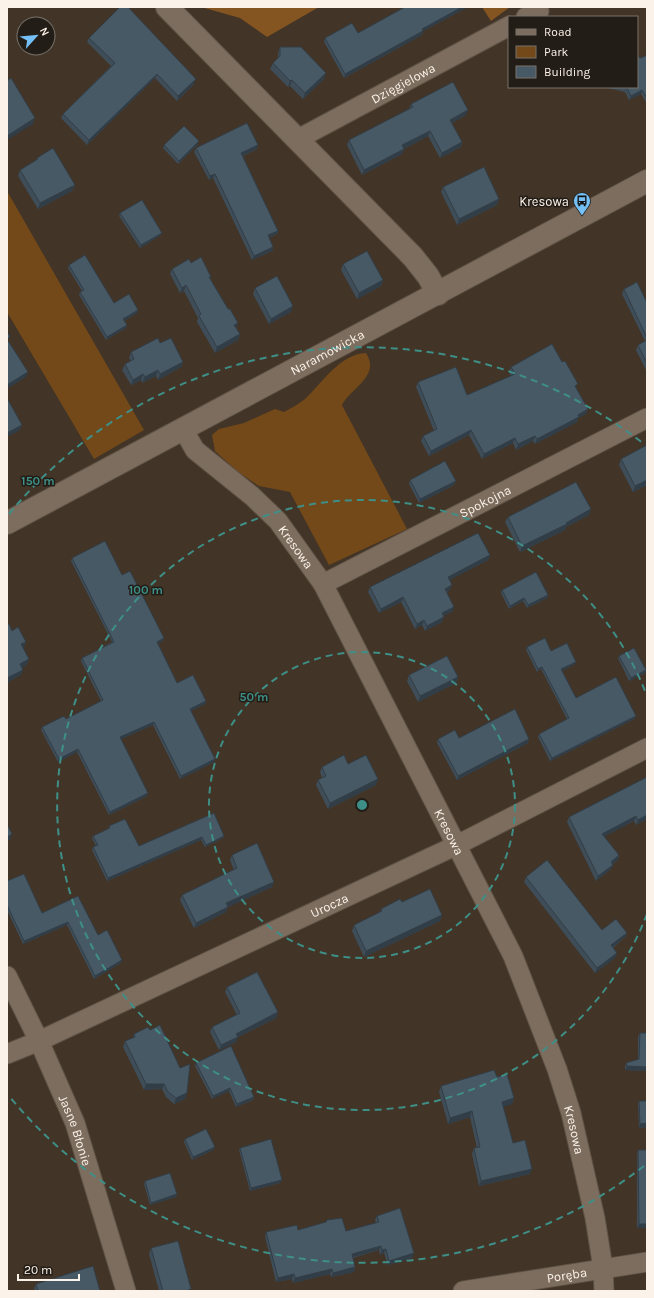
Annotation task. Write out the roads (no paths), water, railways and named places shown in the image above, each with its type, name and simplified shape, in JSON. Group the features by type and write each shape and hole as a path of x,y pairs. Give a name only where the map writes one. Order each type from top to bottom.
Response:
{"street":[{"path":"167,7 419,263 438,294"},
{"name":"Dzięgielowa","path":"298,139 508,27"},
{"name":"Naramowicka","path":"7,523 647,181"},
{"name":"Spokojna","path":"323,584 647,418"},
{"name":"Kresowa","path":"183,429 196,450 252,496 278,521 323,584 513,956 557,1069 571,1113 584,1163 603,1268 604,1291"},
{"name":"Urocza","path":"7,1054 39,1041 457,845 647,748"},
{"name":"Jasne Błonie","path":"7,976 39,1041 75,1123 126,1291"},
{"name":"Poręba","path":"464,1291 647,1262"}],"place":[{"name":"Kresowa","path":"582,216"}]}
